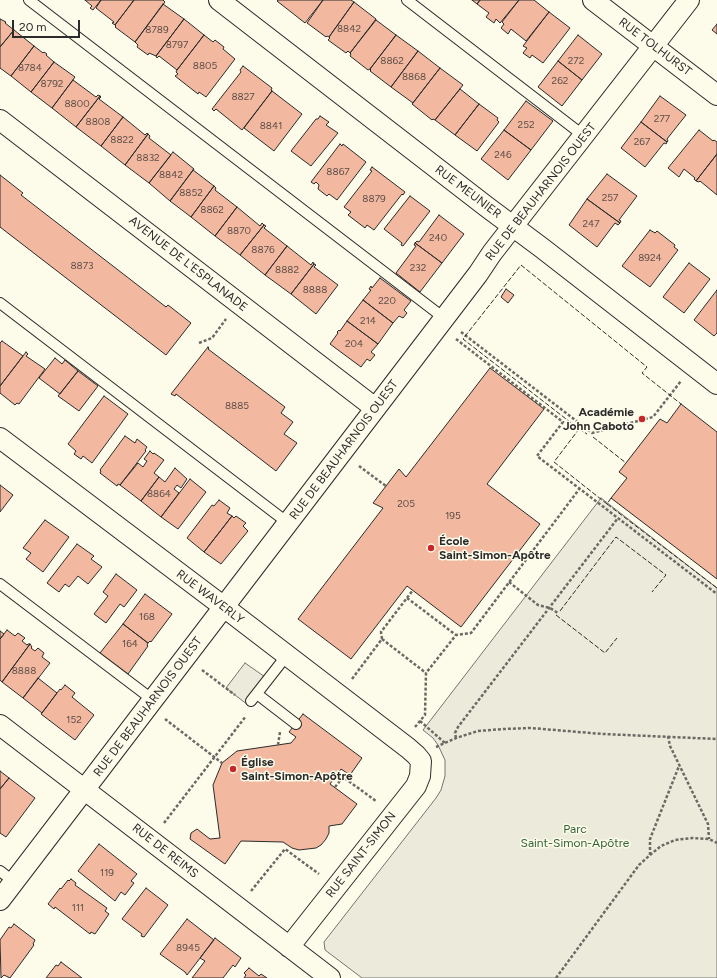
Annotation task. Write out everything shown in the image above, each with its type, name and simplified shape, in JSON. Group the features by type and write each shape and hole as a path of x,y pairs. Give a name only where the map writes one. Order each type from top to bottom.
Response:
{"street":[{"name":"RUE MEUNIER","path":"219,0 717,384"},
{"name":"RUE TOLHURST","path":"593,0 717,95"},
{"name":"RUE DE BEAUHARNOIS OUEST","path":"0,900 7,877 84,789 514,226 689,0"},
{"name":"AVENUE DE L'ESPLANADE","path":"0,120 375,408"},
{"name":"RUE WAVERLY","path":"0,438 287,655 419,758"},
{"name":"RUE DE REIMS","path":"0,725 330,978"},
{"name":"RUE SAINT-SIMON","path":"289,947 416,786 421,772 421,761 419,758"}],"lane":[{"path":"29,0 444,318"},
{"path":"407,0 584,136"},
{"path":"0,303 288,523"},
{"path":"0,584 153,700"},
{"path":"287,655 254,697 296,724"}],"path":[{"path":"199,343 212,338 226,318"},
{"path":"461,332 592,433 653,418 682,379"},
{"path":"456,339 563,422 537,456 717,594"},
{"path":"359,466 386,486"},
{"path":"415,727 425,715 426,673 456,635 471,633 580,488"},
{"path":"456,738 458,727 618,518"},
{"path":"509,582 538,605 550,608 558,613"},
{"path":"413,590 381,632 382,639 426,673"},
{"path":"407,598 456,635"},
{"path":"354,677 382,639"},
{"path":"165,718 222,763"},
{"path":"161,827 243,720"},
{"path":"420,721 445,743"},
{"path":"436,747 456,738 478,731 531,728 603,734 717,739"},
{"path":"278,744 281,729"},
{"path":"668,736 670,746 708,824 709,839"},
{"path":"650,855 650,839 680,766"},
{"path":"335,788 343,777 376,802"},
{"path":"556,978 639,866 650,855 661,846 675,840 692,838 709,839 717,842"},
{"path":"249,895 288,845"},
{"path":"285,849 319,874"}],"green space":[{"name":"Parc Saint-Simon-Apôtre","path":"601,498 717,588 717,978 362,978 325,950 324,942 441,790 445,776 445,760 433,738 423,730"}],"shaded area":[{"path":"245,663 268,679 248,705 226,688"}],"building":[{"path":"85,0 101,0 93,10 90,8 92,6"},
{"path":"101,0 134,0 115,25 112,23 114,22 96,8"},
{"path":"134,0 163,0 165,2 135,42 115,27"},
{"path":"323,0 305,23 277,1"},
{"path":"323,0 351,0 354,2 329,37 326,37 307,23"},
{"path":"472,0 480,0 477,4"},
{"path":"480,0 519,0 500,23 496,19 494,23 486,17 489,13 477,4"},
{"path":"519,0 534,0 549,12 526,41 511,29 508,34 501,28 504,24 502,22"},
{"path":"354,2 376,19 350,53 348,51 346,53 328,40"},
{"path":"163,4 184,19 156,56 149,53 148,55 137,47 138,45 135,42"},
{"path":"549,12 570,28 543,63 532,55 530,58 523,53 527,48 523,46"},
{"path":"0,19 6,22 5,23 14,30 0,47"},
{"path":"184,19 204,35 177,70 159,56 157,58 156,56"},
{"path":"376,20 396,35 368,70 350,56 350,53"},
{"path":"717,24 717,34 712,30"},
{"path":"14,30 34,46 11,76 0,68 0,47"},
{"path":"204,35 213,42 215,40 235,59 206,97 199,92 198,94 175,76 178,74 176,72 177,70"},
{"path":"396,35 418,51 391,87 370,71 370,69"},
{"path":"578,35 602,54 582,80 558,61"},
{"path":"34,46 43,53 44,52 47,54 46,55 54,62 31,92 11,76"},
{"path":"418,51 440,68 413,103 391,87"},
{"path":"558,61 582,80 562,106 538,87"},
{"path":"54,62 75,77 52,108 31,92"},
{"path":"243,66 272,88 272,91 242,130 216,109 214,111 212,109 241,72 240,70"},
{"path":"440,68 463,85 435,120 432,120 412,104"},
{"path":"73,80 96,97 98,95 100,96 76,127 52,108"},
{"path":"460,89 479,104 455,135 435,120"},
{"path":"272,91 302,114 274,151 244,128"},
{"path":"100,96 101,97 99,99 123,117 101,146 76,127"},
{"path":"660,96 686,115 667,139 667,142 641,122"},
{"path":"526,101 553,121 531,150 504,130"},
{"path":"479,104 498,118 497,120 499,122 477,151 455,135"},
{"path":"320,116 329,122 326,125 338,133 311,166 291,151"},
{"path":"123,117 145,135 147,133 148,134 125,165 101,146"},
{"path":"641,122 667,142 666,144 664,143 645,167 621,148"},
{"path":"504,130 531,150 508,180 481,159"},
{"path":"699,130 713,141 714,140 717,142 717,154 696,181 694,179 695,178 684,169 679,177 668,168"},
{"path":"148,134 150,136 149,138 171,155 149,183 125,165"},
{"path":"340,144 342,146 343,144 366,162 337,200 329,194 327,196 318,189 319,185 316,182 314,184 311,182"},
{"path":"173,152 194,169 170,201 149,183"},
{"path":"717,154 717,195 700,181 696,181"},
{"path":"372,167 405,192 374,230 367,225 365,228 348,215 351,212 344,207 372,171 370,170"},
{"path":"193,170 214,186 191,217 170,201"},
{"path":"607,174 637,196 619,220 621,221 620,223 587,199"},
{"path":"0,175 23,193 21,195 166,307 168,305 191,323 166,355 0,227"},
{"path":"214,186 216,188 215,190 237,207 215,236 191,217"},
{"path":"410,196 430,211 403,246 401,245 402,243 384,229"},
{"path":"587,199 620,223 618,225 615,223 597,247 569,225"},
{"path":"237,207 260,226 262,223 264,225 240,255 215,236"},
{"path":"439,215 464,234 442,263 415,243 417,241 419,242"},
{"path":"264,225 266,226 264,228 287,246 265,275 240,255"},
{"path":"650,230 655,233 657,231 675,245 674,247 678,250 650,287 622,266"},
{"path":"415,243 442,263 420,292 396,273 416,246 414,245"},
{"path":"287,246 311,265 313,262 314,264 291,294 265,275"},
{"path":"689,263 710,279 684,313 663,297"},
{"path":"314,264 316,265 314,267 338,285 316,314 291,294"},
{"path":"380,278 411,301 404,310 407,313 403,318 399,316 393,323 363,300 371,290 369,289 371,286 372,288"},
{"path":"506,289 514,295 508,303 501,297"},
{"path":"717,290 717,333 714,336 694,320"},
{"path":"363,300 393,323 378,344 347,321"},
{"path":"347,321 378,344 371,352 375,355 370,361 367,359 361,367 330,344 338,333 337,332 339,330 340,331"},
{"path":"2,341 23,356 0,386 0,343"},
{"path":"208,347 208,349 285,407 281,413 293,422 284,434 297,443 276,471 176,394 175,396 171,394"},
{"path":"26,352 28,354 26,356 45,369 19,404 17,403 15,405 0,393 0,386"},
{"path":"55,358 62,364 65,360 78,371 60,394 39,378"},
{"path":"490,368 544,409 487,484 540,524 461,627 407,586 351,659 298,619 383,508 373,503 399,469 406,477"},
{"path":"78,371 98,386 79,411 58,396"},
{"path":"104,396 128,414 92,463 83,456 81,459 74,454 76,451 68,444"},
{"path":"681,404 717,432 717,579 611,498 627,478 619,472 660,419 667,423"},
{"path":"125,436 135,443 137,439 147,447 145,450 146,451 120,485 118,484 117,486 100,473 100,470"},
{"path":"150,451 164,460 154,473 159,477 141,501 120,485 138,463 143,467 147,461 144,459"},
{"path":"175,468 187,479 181,488 177,485 174,489 179,493 161,517 141,501 159,477 165,482"},
{"path":"190,479 206,492 178,529 161,517"},
{"path":"0,485 13,495 0,512"},
{"path":"219,500 230,508 227,513 232,516 204,552 187,538 212,505 214,506"},
{"path":"232,516 234,518 236,516 246,523 243,526 248,531 221,564 204,552"},
{"path":"45,520 69,537 43,572 26,559 31,553 23,548"},
{"path":"77,544 94,556 91,559 102,567 88,584 78,576 69,587 65,584 59,592 47,583"},
{"path":"116,574 137,590 124,607 120,604 106,623 94,614 108,596 103,592"},
{"path":"145,594 172,614 151,642 150,641 148,643 123,624"},
{"path":"123,624 148,643 148,646 128,674 100,653"},
{"path":"7,630 15,636 18,633 25,638 22,641 27,645 30,644 2,682 0,680 0,639"},
{"path":"0,631 4,634 0,639"},
{"path":"30,644 32,647 31,648 35,651 38,648 44,653 42,657 50,663 23,698 2,682"},
{"path":"38,678 57,693 42,713 23,698"},
{"path":"65,685 75,693 72,697 94,715 75,740 41,714 60,689 61,690"},
{"path":"303,714 362,758 350,775 341,769 330,784 357,804 342,824 329,826 329,833 326,839 316,848 299,850 292,848 283,842 241,841 225,864 190,839 191,833 197,829 210,839 220,838 213,785 222,763 237,751 291,743 296,737 289,732"},
{"path":"0,771 9,778 0,789"},
{"path":"9,778 35,798 6,837 0,833 0,789"},
{"path":"99,844 137,874 131,881 134,883 125,895 121,892 115,901 78,871"},
{"path":"71,879 76,883 75,885 107,908 105,911 109,914 95,934 91,932 90,934 55,907 54,909 48,904 60,888 61,889 68,880 69,881"},
{"path":"146,888 168,905 144,937 122,919"},
{"path":"187,919 214,940 187,975 160,954"},
{"path":"14,924 35,940 34,945 10,978 4,975 1,978 0,940 9,927 11,928"},
{"path":"215,938 241,958 235,967 233,965 223,978 192,978 205,961 200,958"},
{"path":"61,962 82,978 46,978 56,965 58,966"},
{"path":"249,968 259,976 261,974 267,978 244,978 246,975 244,973"}],"fence":[{"path":"611,498 607,504 554,462 579,429 463,339 521,265 647,367 642,373 681,404"},
{"path":"579,429 587,434"},
{"path":"593,437 626,463"},
{"path":"607,504 717,588"},
{"path":"560,611 616,537 666,575 652,592"},
{"path":"556,615 605,653 617,638"}],"place":[{"name":"Académie John Caboto","path":"642,419"},
{"name":"École Saint-Simon-Apôtre","path":"431,548"},
{"name":"Église Saint-Simon-Apôtre","path":"233,769"}]}
